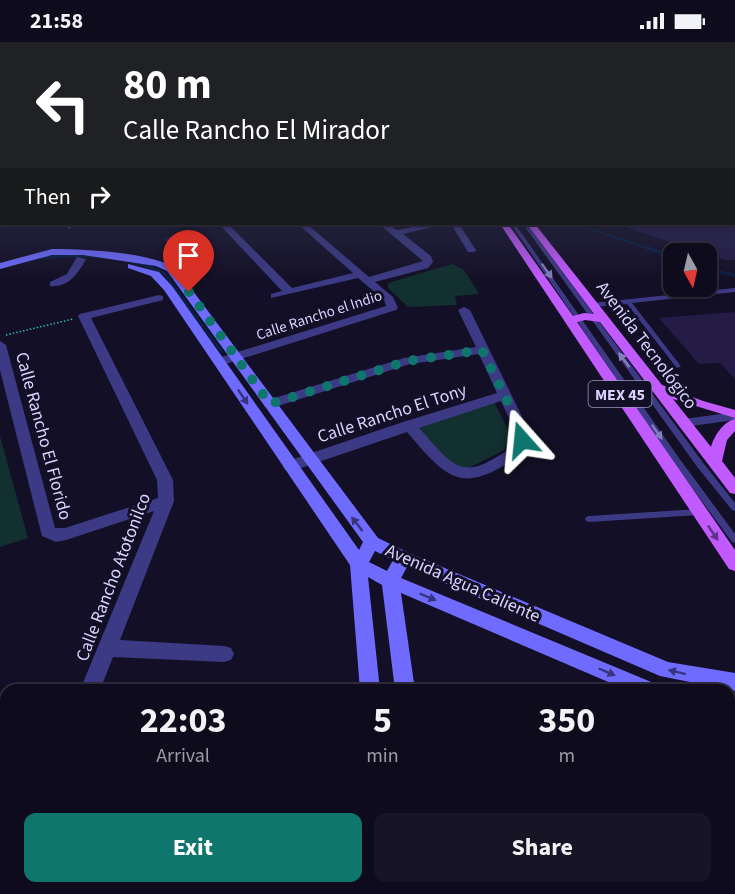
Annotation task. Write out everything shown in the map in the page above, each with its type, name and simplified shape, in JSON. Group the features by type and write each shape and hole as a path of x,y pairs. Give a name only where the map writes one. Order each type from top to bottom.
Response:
{"main road":[{"name":"MEX 45","path":"505,225 564,304 735,564"},
{"name":"Avenida Tecnológico","path":"532,225 594,312 733,483"},
{"path":"564,304 594,312"},
{"path":"574,319 594,312"},
{"path":"656,387 688,401 735,415"},
{"path":"714,462 720,439 735,423"}],"street":[{"path":"225,225 289,292"},
{"path":"303,225 365,277"},
{"path":"275,296 424,266 428,262 384,225"},
{"path":"396,233 435,225"},
{"path":"456,225 471,250"},
{"name":"Avenida Agua Caliente","path":"0,266 46,254 69,251 159,263 171,269 372,542 403,558 667,670 727,684"},
{"name":"Avenida Agua Caliente","path":"0,273 54,259 81,259 133,267 155,274 168,288 359,564 390,580 635,684"},
{"path":"54,284 68,279 81,259"},
{"name":"Calle Rancho el Indio","path":"219,362 388,311 393,306 365,277"},
{"path":"84,316 159,298"},
{"path":"408,425 451,472 461,476 476,474 504,461 518,450 522,440 522,431 464,310"},
{"name":"Calle Rancho Atotonilco","path":"84,316 165,480 166,501 93,684"},
{"name":"Calle Rancho El Florido","path":"0,345 46,528 51,535 66,534 166,501"},
{"path":"270,404 408,361 482,350"},
{"name":"Calle Rancho El Tony","path":"290,466 408,425 505,395"},
{"path":"684,423 735,415"},
{"path":"369,684 359,564 372,542"},
{"path":"403,558 390,580 404,684"},
{"path":"109,648 224,654"}],"lane":[{"path":"514,225 564,304"},
{"path":"526,225 594,312 735,508"},
{"path":"594,312 628,302 735,290"},
{"path":"628,302 678,366"},
{"path":"574,319 735,540"},
{"path":"589,519 699,512"}],"path":[{"path":"0,337 84,316"}],"green space":[{"path":"452,264 464,270 479,294 455,296 457,305 408,307 388,288 388,283"},
{"path":"494,402 510,433 504,450 463,471 450,467 413,430"},
{"path":"0,436 28,538 0,547"}],"building":[{"path":"622,225 735,225 735,260 717,257 717,243 674,243"},
{"path":"191,231 200,239 198,254 180,255 163,238"},
{"path":"735,312 735,379 720,363 699,364 659,318"}],"waterway":[{"path":"580,225 652,250"},
{"path":"648,248 663,253"},
{"path":"40,258 88,256 120,259 136,262 165,274 222,352"},
{"path":"717,271 735,275"}],"route":[{"path":"189,292 270,404 408,361 482,350 522,431 522,440"}]}
